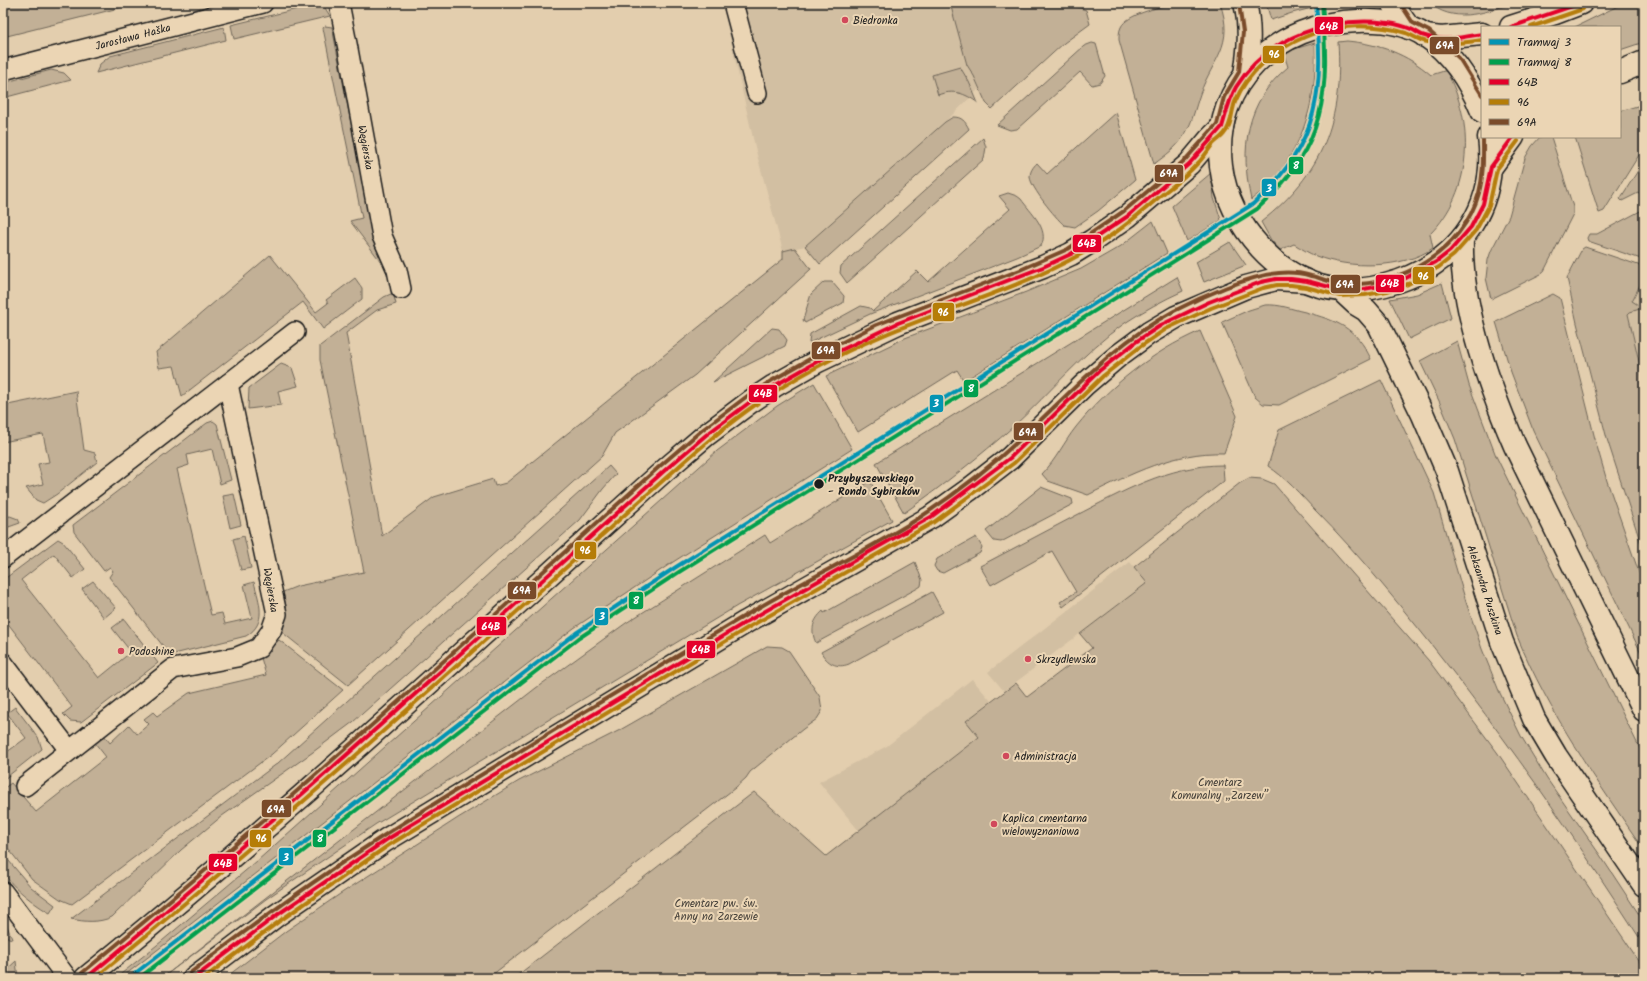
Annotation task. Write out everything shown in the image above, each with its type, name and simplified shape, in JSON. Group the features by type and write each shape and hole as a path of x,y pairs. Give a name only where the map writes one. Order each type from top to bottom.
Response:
{"main road":[{"path":"1244,74 1250,44 1245,3"},
{"path":"1393,3 1398,14 1417,32 1440,48 1454,62 1475,94 1481,109"},
{"path":"1514,26 1581,3"},
{"path":"1307,281 1276,262 1251,237 1240,222 1228,195 1221,166 1220,147 1222,127 1230,100 1244,74 1258,60 1289,38 1325,24 1346,21 1389,23 1417,32 1448,38 1481,34"},
{"path":"1621,72 1644,62"},
{"path":"86,978 152,925 256,836 664,471 706,435 750,402 774,386 818,361 878,331 1029,273 1071,254 1110,229 1168,182 1189,164 1222,127"},
{"path":"194,978 276,915 386,840 746,622 931,517 1010,458 1084,385 1118,356 1149,333 1176,316 1246,287 1276,279 1307,281 1341,290 1364,289 1385,285 1406,278 1436,262 1462,239 1471,227 1482,204 1491,167 1489,138"},
{"path":"1491,167 1512,138"},
{"path":"1462,239 1461,260 1468,300 1485,366 1505,423 1644,710"},
{"name":"Aleksandra Puszkina","path":"1341,290 1356,304 1373,316 1379,324 1423,415 1447,471 1502,642 1534,719 1556,756 1644,886"}],"street":[{"name":"Jarosława Haška","path":"3,70 263,3"},
{"name":"Węgierska","path":"338,3 348,48 381,231 397,270 401,289"},
{"path":"734,3 757,92"},
{"path":"3,558 295,332"},
{"name":"Węgierska","path":"25,786 173,669 237,656 259,648 271,631 277,614 228,384"},
{"path":"3,663 69,750"},
{"path":"3,892 67,978"}],"shaded area":[{"path":"722,3 956,3 979,89 945,122 805,246 783,251 756,151"},
{"path":"1311,3 1334,3 1334,6 1312,8"},
{"path":"1644,277 1644,383 1627,310"},
{"path":"1130,562 1147,583 1004,691 988,672"},
{"path":"972,679 991,701 966,721 979,737 859,831 819,782 887,746"}],"green space":[{"path":"3,3 139,3 3,37"},
{"path":"322,3 330,16 234,39 231,25"},
{"path":"950,3 1064,3 1086,10 1090,24 1064,43 992,109 986,103 974,76 967,65"},
{"path":"1172,3 1220,3 1224,18 1224,41 1205,82 1186,132 1174,148 1154,164 1119,40 1119,34 1124,22 1130,18"},
{"path":"1266,3 1311,3 1312,8 1271,20"},
{"path":"1334,3 1373,3 1377,9 1334,6"},
{"path":"1429,3 1507,3 1507,5 1477,14 1457,15 1438,9"},
{"path":"1624,3 1644,3 1644,42 1621,50 1621,26 1577,26"},
{"path":"325,26 332,27 369,214 383,261 381,262 350,221 362,218 323,28"},
{"path":"224,27 226,40 96,73 100,64 110,56"},
{"path":"1338,42 1359,42 1392,51 1412,61 1431,75 1446,71 1462,112 1465,134 1465,156 1462,177 1455,198 1444,217 1430,234 1433,248 1421,255 1407,260 1376,265 1360,265 1329,260 1313,255 1294,244 1280,250 1271,240 1261,222 1300,184 1314,164 1325,143 1337,96 1339,70"},
{"path":"1092,43 1096,44 1105,76 1100,83 1092,85 1080,72 1017,129 1010,130 997,125 1084,46"},
{"path":"1315,43 1313,88 1303,130 1283,168 1268,185 1251,200 1246,163 1249,128 1254,111 1263,95 1288,67 1284,54 1291,50"},
{"path":"960,67 969,82 978,103 964,94 954,92 938,95 932,75"},
{"path":"51,70 64,73 71,80 3,98 3,83"},
{"path":"1644,104 1644,147 1604,211 1599,213 1575,138 1621,138 1621,111"},
{"path":"1116,112 1135,180 1098,211 1075,227 1064,225 1055,216 1034,188 1030,177 1031,171 1037,163 1047,174"},
{"path":"953,117 963,120 969,129 820,264 805,246 945,122"},
{"path":"983,138 986,147 984,159 847,283 840,273 841,266"},
{"path":"1539,138 1551,138 1573,207 1573,214 1543,273 1491,299 1486,278 1488,260 1509,216 1525,158"},
{"path":"1644,161 1644,190 1622,201 1620,199"},
{"path":"1211,173 1214,198 1221,220 1187,241 1172,206"},
{"path":"1008,193 1021,199 1038,221 1043,233 1041,246 1017,257 870,314 809,343 810,334 861,306 870,308 873,311 917,271 928,282 1010,209 999,196"},
{"path":"1644,209 1644,260 1588,241 1587,238 1589,234 1597,234"},
{"path":"1153,221 1167,253 964,381 957,370 858,432 826,376 905,338 1026,292 1081,269 1121,246"},
{"path":"1230,242 1246,265 1204,282 1196,262"},
{"path":"1585,247 1644,267 1644,277 1632,301 1643,308 1628,314 1644,383 1644,553 1607,439 1567,278 1582,249"},
{"path":"795,248 811,269 695,375 615,433 602,456 348,685 283,633 286,606 283,592 298,586 364,572 320,360 320,346 384,297 393,293 396,304 377,310 346,333 382,536 434,497 493,479 495,486 506,483 783,259 783,251"},
{"path":"270,255 316,312 328,303 326,300 355,278 362,288 362,299 323,329 303,302 182,396 174,366 159,368 156,352"},
{"path":"1177,277 1183,291 1146,310 1110,334 1081,359 1001,438 904,513 876,463"},
{"path":"824,282 832,282 844,296 843,303 805,323 803,320 811,294"},
{"path":"1442,283 1451,318 1409,339 1390,299 1417,294"},
{"path":"1553,294 1560,298 1596,443 1607,481 1644,587 1644,659 1533,430 1511,372 1496,322"},
{"path":"1265,305 1285,307 1336,322 1352,332 1359,339 1371,359 1279,405 1263,404 1255,397 1222,322 1249,310"},
{"path":"772,328 779,329 787,340 785,346 713,382"},
{"path":"1200,331 1237,416 1224,453 1206,453 1188,456 1154,465 1120,479 1088,495 1048,481 1042,474 1052,463 1076,427 1117,384 1165,349"},
{"path":"1457,341 1469,385 1496,456 1644,757 1644,850 1592,773 1559,720 1530,665 1517,636 1455,439 1420,361"},
{"path":"281,364 292,368 298,386 278,391 281,405 248,409 249,388"},
{"path":"1381,380 1434,493 1466,602 1482,649 1499,691 1521,736 1547,779 1644,922 1644,945 1583,851 1551,805 1485,714 1417,626 1349,546 1293,486 1268,466 1279,430"},
{"path":"814,383 852,449 673,562 574,628 121,978 116,978 257,861 717,451 777,406"},
{"path":"76,391 84,450 95,453 97,462 57,494 43,503 36,500 26,488 43,484 38,464 49,462 43,434 3,442 3,406"},
{"path":"213,421 217,424 231,480 220,484 212,449 187,455 189,465 177,469 211,615 222,613 225,624 252,618 244,585 254,582 259,604 260,618 253,631 246,636 170,655 109,577 113,571 110,567 104,571 74,532 73,525 207,423"},
{"path":"1223,465 1224,481 1063,607 1060,602 1076,592 1052,551 991,585 980,566 1128,489 1164,475 1183,470 1203,466"},
{"path":"609,466 616,474 580,520 353,722 222,816 181,850 112,917 92,921 71,919 278,763"},
{"name":"Cmentarz Komunalny „Zarzew”","path":"1249,478 1262,479 1274,484 1429,661 1497,752 1644,968 1644,978 514,978 754,792 826,856 979,737 966,721 1016,683 1027,697 1092,648 1080,634 1147,583 1134,567 1240,483"},
{"path":"870,481 892,520 737,606 376,824 266,899 162,978 536,688 626,623 765,535 770,543"},
{"path":"1041,487 1072,499 1073,504 1001,542 994,541 986,531"},
{"path":"234,494 241,525 230,528 223,496"},
{"path":"10,516 18,519 20,523 3,529 3,518"},
{"path":"244,536 251,568 241,570 233,539"},
{"path":"976,537 982,547 980,553 943,573 937,571 934,566 937,559"},
{"path":"58,539 63,542 85,569 73,578 54,554 21,580 99,678 131,652 112,628 124,619 158,663 81,722 70,721 63,714 72,707 3,617 3,580"},
{"path":"915,562 922,580 921,586 816,643 813,630 817,618 823,611 824,613"},
{"path":"93,581 116,608 104,618 82,589"},
{"path":"932,592 943,612 849,664 840,666 836,665 829,662 823,656 821,652"},
{"path":"279,640 343,690 272,754 72,904 60,899 32,879 3,842 3,789 11,783 36,812 106,757 95,743 104,735 110,743 129,725 137,734 149,724 144,719 153,712 157,716 189,693 266,675 261,658"},
{"path":"767,646 782,647 789,651 820,697 822,711 817,719 750,772 735,788 488,978 225,978 286,931 340,894 458,818 519,781 620,730"},
{"path":"15,707 38,737 42,749 3,780 3,755 26,738 7,713"},
{"path":"3,854 31,887 55,905 50,913 38,906 16,888 5,875 3,870"},
{"path":"3,915 12,939 8,938 4,933"},
{"path":"16,961 18,978 3,978 3,973"}],"tram line":[{"name":"3","path":"129,978 576,633 676,567 1253,204 1276,181 1293,159 1305,136 1313,113 1318,88 1319,62 1316,3"},
{"name":"8","path":"139,978 579,638 679,572 1257,209 1280,186 1298,163 1310,140 1319,116 1325,64 1322,3"}],"transit line":[{"name":"69A","path":"1400,3 1413,23 1429,31 1459,58 1481,93"},
{"name":"64B","path":"1514,26 1581,3"},
{"name":"69A","path":"82,973 302,787 660,466 702,430 746,397 815,356 876,325 1020,270 1068,249 1124,211 1185,160 1217,124 1224,97 1239,72 1243,32 1239,4"},
{"name":"96","path":"1534,26 1583,9"},
{"name":"64B","path":"1222,127 1236,87 1249,69 1265,54 1283,42 1302,33 1344,23 1366,22 1397,25 1411,29 1423,35 1439,39 1481,34"},
{"name":"96","path":"95,978 313,793 456,667 689,457 755,405 802,376 850,350 913,323 1032,278 1061,265 1116,232 1135,218 1200,161 1213,144 1222,137 1227,130 1235,102 1247,81 1255,71 1273,55 1294,42 1329,29 1355,26 1368,26 1394,30 1406,33 1422,41 1435,43 1455,43 1481,40"},
{"name":"64B","path":"86,978 306,791 664,471 706,435 750,402 774,386 818,361 898,323 1043,267 1071,254 1128,216 1189,164 1222,127"},
{"name":"69A","path":"190,973 315,881 424,810 758,608 879,542 919,518 961,489 1001,457 1114,352 1153,323 1198,299 1240,282 1267,275 1295,273 1342,284 1364,284 1386,280 1407,272 1426,262 1444,248 1459,232 1471,214 1479,193 1482,179 1483,138"},
{"name":"64B","path":"194,978 277,915 386,840 746,622 931,517 1010,458 1099,371 1137,341 1163,324 1209,302 1261,282 1276,279 1291,279 1307,281 1341,290 1364,289 1385,285 1406,278 1436,262 1450,251 1471,227 1483,204 1491,167 1512,138"},
{"name":"96","path":"204,978 281,920 389,845 749,627 934,522 1014,463 1103,376 1141,346 1166,329 1211,308 1263,288 1277,285 1291,285 1306,287 1340,296 1365,295 1387,291 1408,284 1439,267 1454,255 1476,230 1489,206 1497,169 1518,141"}],"place":[{"name":"Biedronka","path":"845,20"},
{"name":"Przybyszewskiego - Rondo Sybiraków","path":"819,484"},
{"name":"Podoshine","path":"121,651"},
{"name":"Skrzydlewska","path":"1028,659"},
{"name":"Administracja","path":"1006,756"},
{"name":"Kaplica cmentarna wielowyznaniowa","path":"994,824"}],"park label":[{"name":"Cmentarz pw. św. Anny na Zarzewie","path":"716,909"}]}
